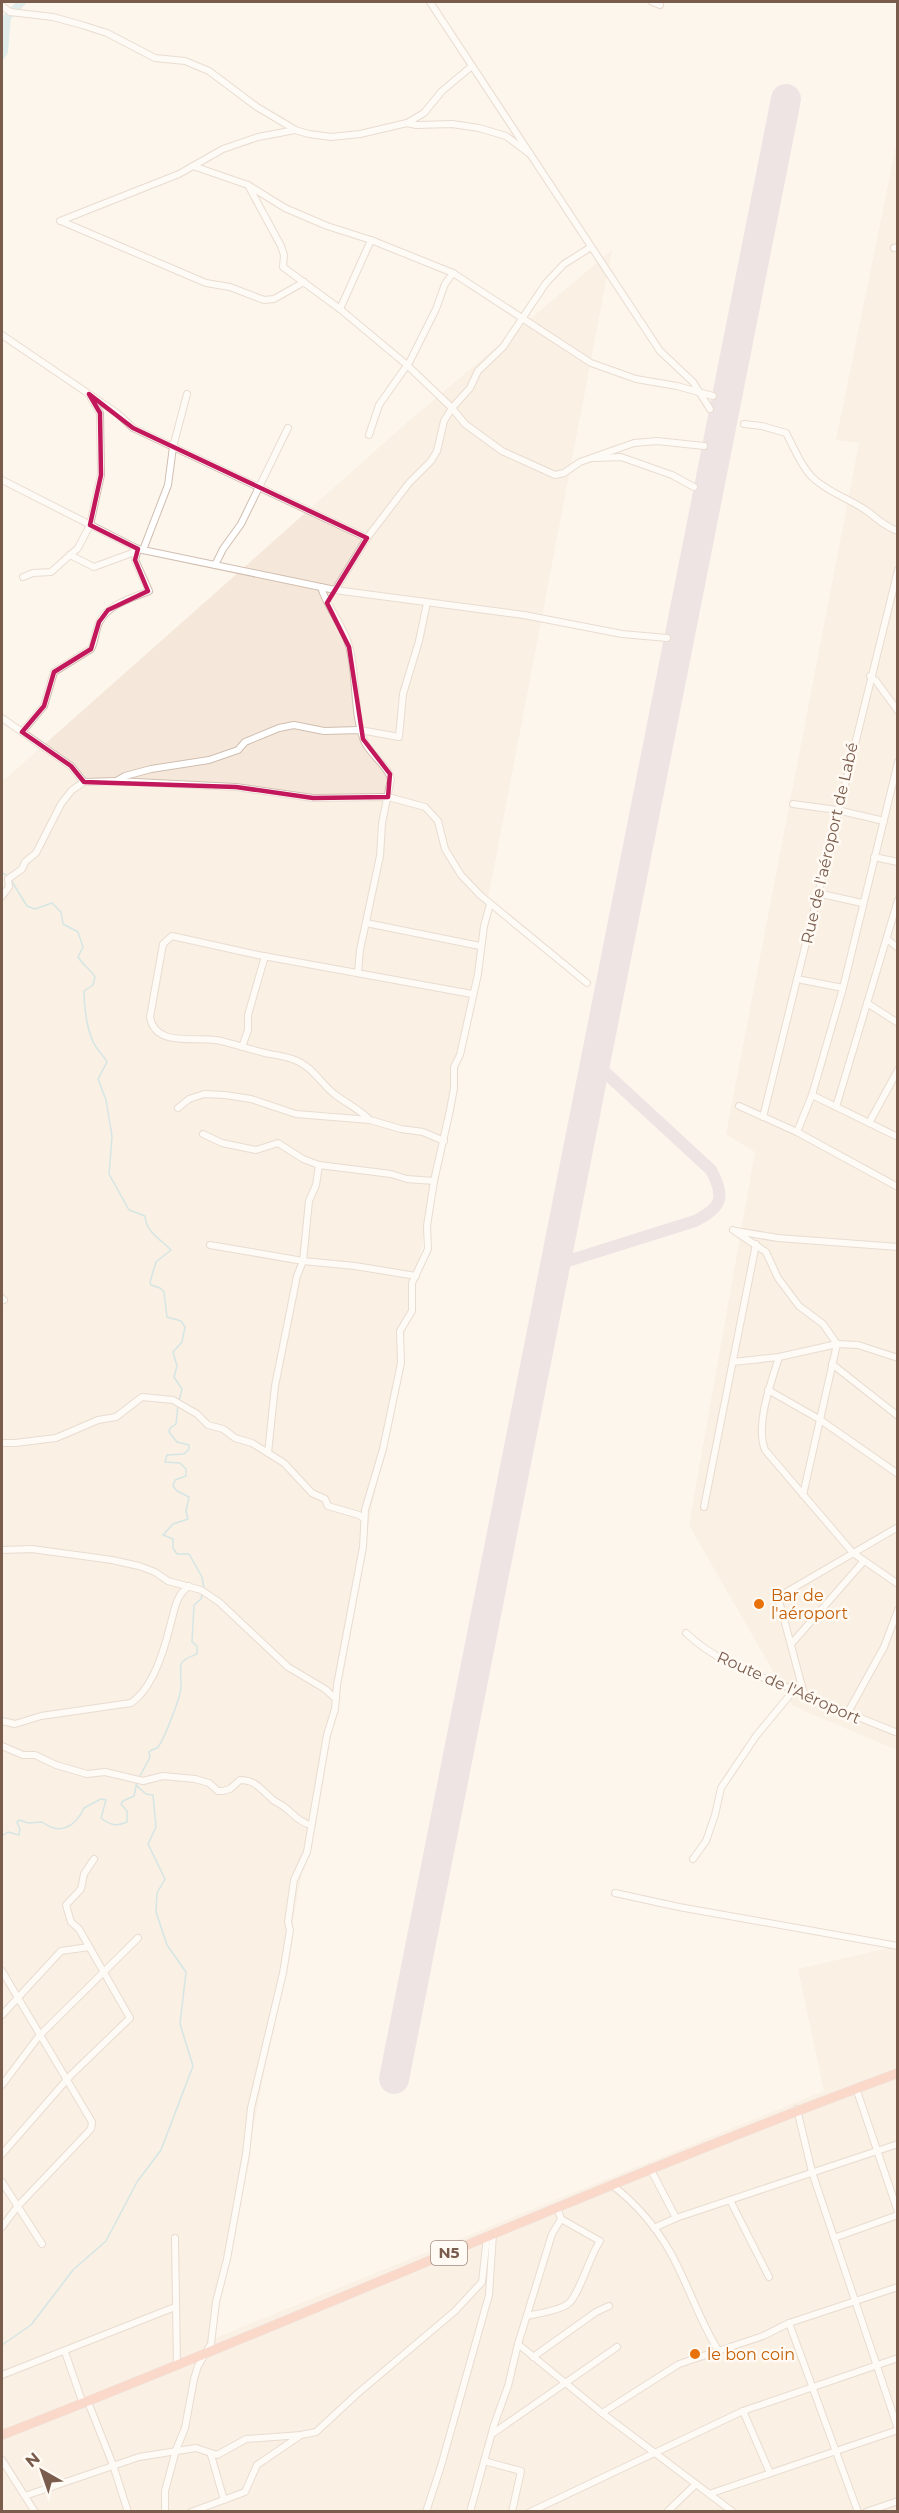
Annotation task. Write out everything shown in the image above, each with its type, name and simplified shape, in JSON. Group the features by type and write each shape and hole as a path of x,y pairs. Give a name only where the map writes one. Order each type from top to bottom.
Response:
{"highway":[{"name":"N5","path":"2,2435 177,2367 650,2168 797,2109 897,2073"}],"street":[{"path":"430,2 660,351 684,372 710,409"},
{"path":"652,2 660,5"},
{"path":"2,6 10,12 52,17 82,25 107,33 155,58 185,61 209,71 257,107 295,130 309,135 331,137 360,134 407,123 424,114 442,91 472,66"},
{"path":"407,123 452,124 479,128 506,136 530,154"},
{"path":"295,130 258,137 223,149 179,174 60,221 206,284 230,287 264,300 274,299 304,282"},
{"path":"193,166 248,185 285,208 327,226 371,240 453,273 591,363 636,379 677,386 713,396"},
{"path":"248,185 281,246 284,255 283,267 340,309 407,365 452,408 465,424 502,452 555,475 591,458 644,441 704,446"},
{"path":"340,309 371,240"},
{"path":"335,590 367,538 409,483 431,461 437,451 444,421 470,388 478,371 503,347 546,283 564,264 591,248"},
{"path":"369,435 379,405 407,365 439,303 445,284 453,273"},
{"path":"2,335 117,413 133,428 367,538"},
{"path":"23,577 33,573 51,572 78,548 90,525 101,475 100,413 89,394"},
{"path":"22,732 44,706 54,672 91,649 99,622 108,610 125,600 149,591 135,560 168,485 173,447 187,394"},
{"path":"744,424 762,426 786,433 803,466 813,478 866,511 888,528 897,531"},
{"path":"215,565 223,549 241,524 288,428"},
{"path":"591,458 621,457 672,475 694,487"},
{"path":"2,480 140,549 335,590 524,615 622,634 667,638"},
{"path":"70,555 94,567 140,549"},
{"name":"Rue de l'aéroport de Labé","path":"763,1117 897,570"},
{"path":"321,587 325,601 350,646 360,730 368,748 390,774 382,824 380,856 358,972"},
{"path":"116,781 125,776 151,769 209,760 238,750 245,742 279,728 294,725 324,731 360,730 399,737 403,694 419,641 427,603"},
{"path":"870,676 897,711"},
{"path":"2,718 71,766 84,782"},
{"path":"797,1132 812,1095 843,988 897,762"},
{"path":"2,896 9,887 10,878 40,847 61,804 72,790 84,782 116,781 236,787 313,798 388,797 425,807 432,812 438,821 444,849 454,868 490,904 587,983"},
{"path":"793,804 884,820"},
{"path":"874,856 897,862"},
{"path":"817,893 862,903"},
{"path":"836,1107 896,910 897,900"},
{"path":"165,2511 165,2491 176,2450 185,2428 194,2379 203,2356 211,2344 216,2302 227,2259 246,2154 251,2108 283,1973 290,1930 288,1922 294,1880 306,1852 327,1735 336,1709 350,1605 363,1547 364,1519 370,1487 388,1429 401,1363 400,1331 412,1311 412,1283 428,1249 427,1226 454,1088 454,1067 460,1055 478,974 480,946 490,904"},
{"path":"366,923 480,946"},
{"path":"370,1120 329,1090 308,1067 278,1054 211,1040 168,1038 152,1026 152,1004 164,944 172,936 265,956 472,994"},
{"path":"886,939 897,948"},
{"path":"242,1047 248,1030 248,1015 265,956"},
{"path":"796,979 843,988"},
{"path":"867,1003 897,1023"},
{"path":"869,1123 897,1070"},
{"path":"178,1108 189,1099 204,1094 225,1095 251,1099 296,1114 370,1120 435,1135 444,1141"},
{"path":"812,1095 897,1137"},
{"path":"739,1107 797,1132 897,1188"},
{"path":"203,1134 222,1143 256,1150 278,1143 303,1159 319,1165 434,1181"},
{"path":"268,1453 278,1372 297,1276 303,1261 309,1201 316,1185 319,1165"},
{"path":"803,1495 837,1344 823,1324 799,1306 778,1278 766,1252 733,1230 778,1238 897,1247"},
{"path":"704,1507 756,1244"},
{"path":"210,1245 303,1261 355,1266 416,1276"},
{"path":"733,1362 779,1357 837,1344 858,1346 897,1358"},
{"path":"779,1357 768,1390 761,1438 765,1450 853,1553 897,1584"},
{"path":"832,1364 897,1416"},
{"path":"768,1390 819,1419 897,1474"},
{"path":"2,1443 56,1438 98,1420 116,1417 142,1397 173,1400 197,1414 208,1425 223,1428 236,1438 252,1443 268,1453 295,1473 312,1493 325,1499 328,1506 359,1515 364,1519"},
{"path":"804,1694 778,1597 897,1527"},
{"path":"2,1550 32,1549 112,1560 139,1566 155,1572 168,1581 202,1591 219,1602 288,1667 325,1689 336,1699"},
{"path":"792,1643 863,1562"},
{"path":"2,1721 15,1724 41,1716 131,1703 141,1696 155,1673 170,1628 176,1600 189,1586"},
{"path":"847,1714 884,1647 897,1610"},
{"name":"Route de l'Aéroport","path":"686,1633 698,1645 726,1662 897,1733"},
{"path":"693,1859 706,1841 716,1815 721,1788 756,1736 794,1690"},
{"path":"2,1746 22,1755 35,1755 56,1766 87,1774 105,1772 137,1779 163,1776 195,1779 209,1783 218,1791 230,1789 240,1780 252,1781 260,1785 271,1799 285,1806 294,1818 310,1825"},
{"path":"2,2154 66,2081 130,2018 79,1929 71,1922 66,1905 81,1889 84,1874 94,1859"},
{"path":"615,1893 679,1907 897,1946"},
{"path":"2,2085 39,2036 138,1938"},
{"path":"2,2015 61,1951 89,1947"},
{"path":"2,1971 92,2122 91,2129 17,2207 2,2227"},
{"path":"834,2238 897,2214 856,2088"},
{"path":"709,2494 897,2430 812,2172 797,2109"},
{"path":"654,2228 730,2199 897,2144"},
{"path":"650,2168 676,2218"},
{"path":"2,2182 42,2244"},
{"path":"611,2185 625,2195 654,2228 670,2252 695,2309 718,2350"},
{"path":"730,2199 769,2277"},
{"path":"527,2316 567,2305 574,2298 592,2253 600,2241 561,2219 557,2208"},
{"path":"470,2511 552,2234 561,2219"},
{"path":"25,2496 138,2457 196,2448 211,2455 222,2454 230,2446 246,2439 316,2432 455,2311 482,2282 490,2235"},
{"path":"426,2511 441,2466 489,2295 490,2235"},
{"path":"175,2238 177,2367"},
{"path":"602,2413 679,2364 763,2336 789,2323 897,2287"},
{"path":"533,2356 596,2312 609,2306"},
{"path":"2,2375 175,2307"},
{"path":"789,2323 858,2511"},
{"path":"518,2344 602,2413 733,2511"},
{"path":"492,2434 617,2347"},
{"path":"65,2352 113,2465 128,2511"},
{"path":"530,2511 743,2410 897,2358"},
{"path":"743,2410 770,2474"},
{"path":"190,2511 245,2492 257,2465 301,2435"},
{"path":"211,2455 224,2500"},
{"path":"2,2460 35,2511"},
{"path":"484,2461 521,2471 512,2511"},
{"path":"667,2511 696,2484"},
{"path":"866,2511 897,2501"}],"highlighted area":[{"path":"89,394 133,428 367,538 327,603 349,647 363,739 390,774 388,797 313,798 236,787 84,782 71,766 22,732 44,706 54,672 91,649 99,622 108,610 148,591 135,560 138,549 90,525 101,475 100,413"}],"shaded area":[{"path":"897,141 897,1750 793,1706 689,1525 755,1152 726,1134 859,443 836,440"},
{"path":"612,250 213,2339 824,2091 798,1969 897,1946 897,2511 2,2511 2,782 410,420"}],"waterway":[{"path":"2,55 7,17 22,2"},
{"path":"2,873 9,876"},
{"path":"11,880 27,906 35,909 52,903 61,912 63,924 78,932 83,947 78,957 95,977 93,985 84,991 90,1035 107,1062 98,1079 106,1100 112,1136 109,1174 129,1210 145,1216 151,1232 171,1250 156,1262 150,1282 151,1285 164,1292 167,1317 181,1321 185,1327 182,1342 173,1352 177,1366 174,1377 182,1389 179,1401"},
{"path":"178,1405 176,1424 170,1428 169,1432 177,1442 189,1445 189,1449 184,1454 167,1455 165,1462 180,1463 186,1469 186,1476 175,1480 173,1486 177,1491 189,1497 186,1511 188,1519 173,1524 163,1535 173,1539 173,1548 177,1554 189,1554 202,1577 204,1588"},
{"path":"139,1778 150,1757 149,1752 160,1744 175,1709 181,1687 181,1664 197,1654 197,1646 192,1642 194,1605 202,1595"},
{"path":"2,1836 8,1832 19,1835 20,1829 17,1822 19,1820 28,1823 42,1822 55,1828 67,1827 77,1820 84,1808 101,1799 106,1800 101,1818 113,1824 127,1822 127,1811 121,1804 134,1796 137,1782"},
{"path":"2,2345 31,2325 73,2270 106,2241 137,2182 161,2150 193,2066 180,2024 186,1972 167,1945 156,1912 157,1893 165,1879 148,1844 156,1827 153,1795 146,1794 136,1785"}],"taxiway":[{"path":"555,1265 695,1221 711,1211 719,1200 718,1187 711,1170 595,1063"}],"runway":[{"path":"394,2079 786,99"}],"place":[{"name":"Bar de l'aéroport","path":"759,1604"},
{"name":"le bon coin","path":"695,2354"}]}
